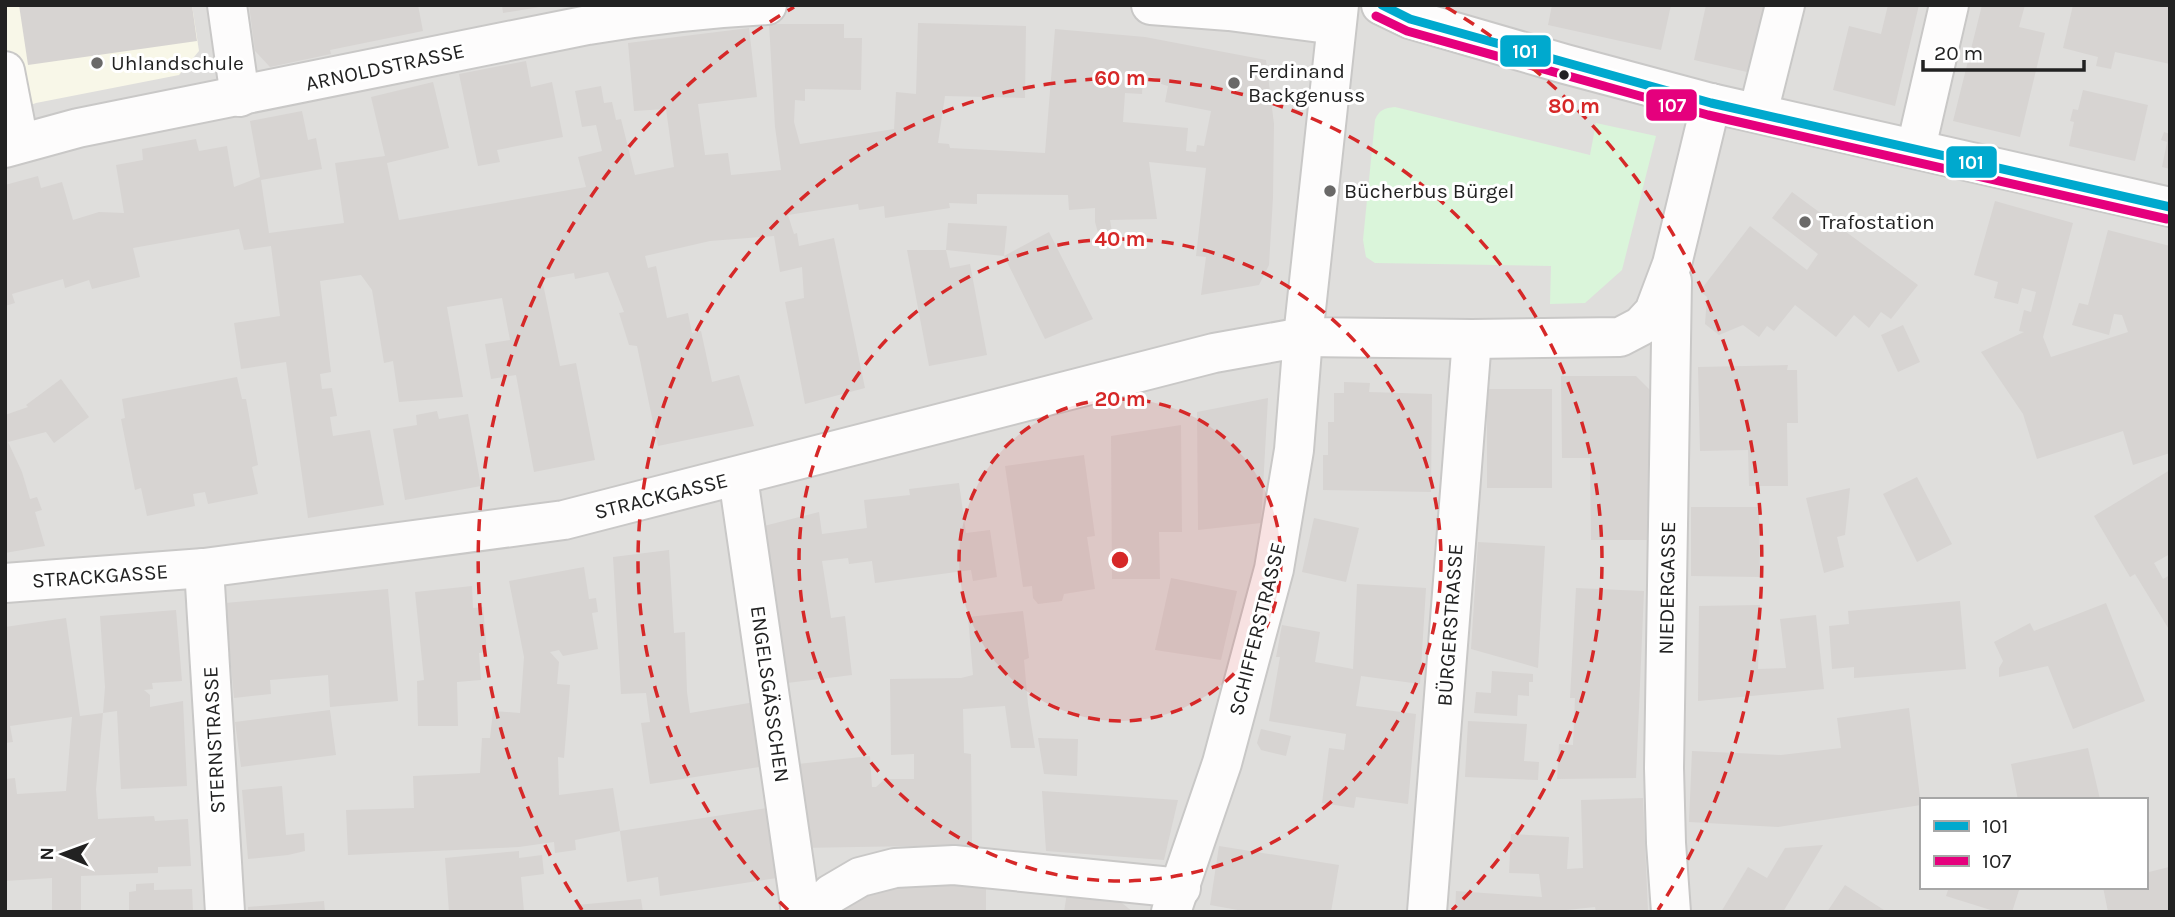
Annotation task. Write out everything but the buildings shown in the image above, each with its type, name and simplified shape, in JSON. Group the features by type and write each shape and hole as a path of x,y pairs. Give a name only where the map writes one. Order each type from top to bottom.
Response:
{"street":[{"path":"227,5 240,97"},
{"name":"ARNOLDSTRASSE","path":"12,146 78,128 588,25 665,13 767,5"},
{"path":"1151,5 1338,15"},
{"path":"1381,5 1423,23 1711,103 2170,207"},
{"path":"1758,113 1785,5"},
{"path":"1916,148 1949,5"},
{"name":"SCHIFFERSTRASSE","path":"1176,900 1222,763 1274,569 1294,450 1303,337 1338,15"},
{"path":"5,71 12,146"},
{"path":"1672,264 1711,103"},
{"name":"STRACKGASSE","path":"5,583 204,569 564,520 1214,353 1303,337 1620,337 1641,326 1654,312 1672,264"},
{"name":"NIEDERGASSE","path":"1671,912 1664,768 1672,264"},
{"name":"BÜRGERSTRASSE","path":"1427,912 1472,339"},
{"name":"ENGELSGÄSSCHEN","path":"738,477 801,912"},
{"name":"STERNSTRASSE","path":"204,569 225,912"},
{"path":"812,912 831,894 860,877 895,868 954,865 1176,900"}],"shaded area":[{"path":"5,5 2170,5 2170,912 5,912"},
{"name":"Uhlandschule","path":"5,5 192,5 199,51 179,75 36,103 5,115"}],"green space":[{"path":"1395,107 1590,155 1596,123 1656,136 1622,270 1585,303 1550,304 1551,266 1375,263 1366,257 1363,240 1375,120 1382,110"}],"transit line":[{"name":"101","path":"1382,5 1410,19 1711,103 2170,207"},
{"name":"107","path":"1376,16 1407,31 1708,115 2167,219"}],"place":[{"name":"Uhlandschule","path":"97,63"},
{"name":"Ferdinand Backgenuss","path":"1234,83"},
{"name":"Bücherbus Bürgel","path":"1330,191"},
{"name":"Trafostation","path":"1805,222"}]}
